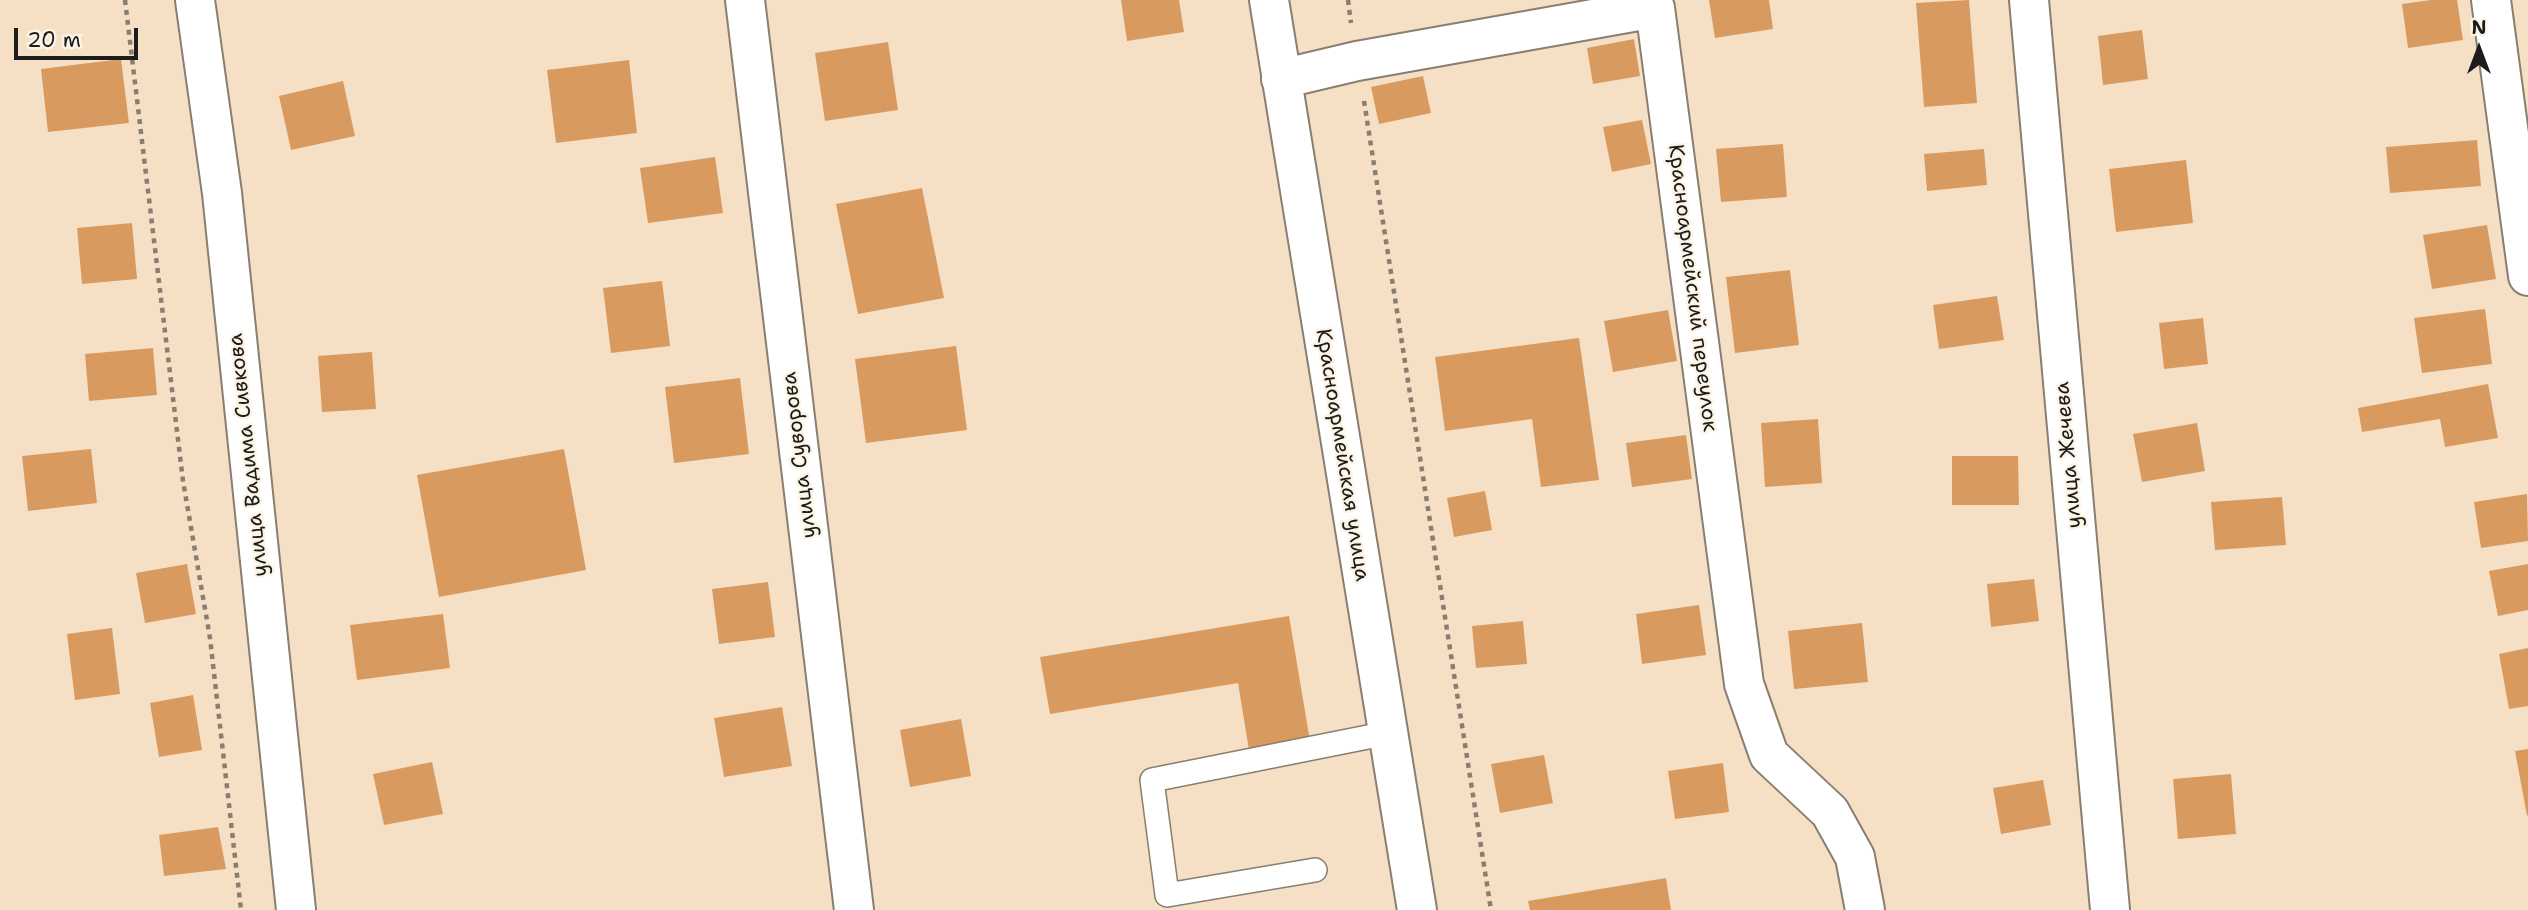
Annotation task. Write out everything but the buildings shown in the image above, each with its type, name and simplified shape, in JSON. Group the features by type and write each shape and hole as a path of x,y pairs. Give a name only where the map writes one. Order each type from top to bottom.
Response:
{"street":[{"name":"улица Вадима Сивкова","path":"195,0 222,193 296,910"},
{"name":"улица Суворова","path":"746,0 854,910"},
{"name":"Красноармейская улица","path":"1269,0 1417,910"},
{"name":"улица Жечева","path":"2029,0 2110,910"},
{"path":"2491,0 2528,276"},
{"name":"Красноармейский переулок","path":"1281,79 1357,61 1655,8 1744,684 1769,755 1830,812 1855,857 1865,910"}],"lane":[{"path":"1315,870 1167,895 1152,780 1388,733"}],"path":[{"path":"125,0 183,481 210,638 241,910"},
{"path":"1348,0 1491,910"}]}
